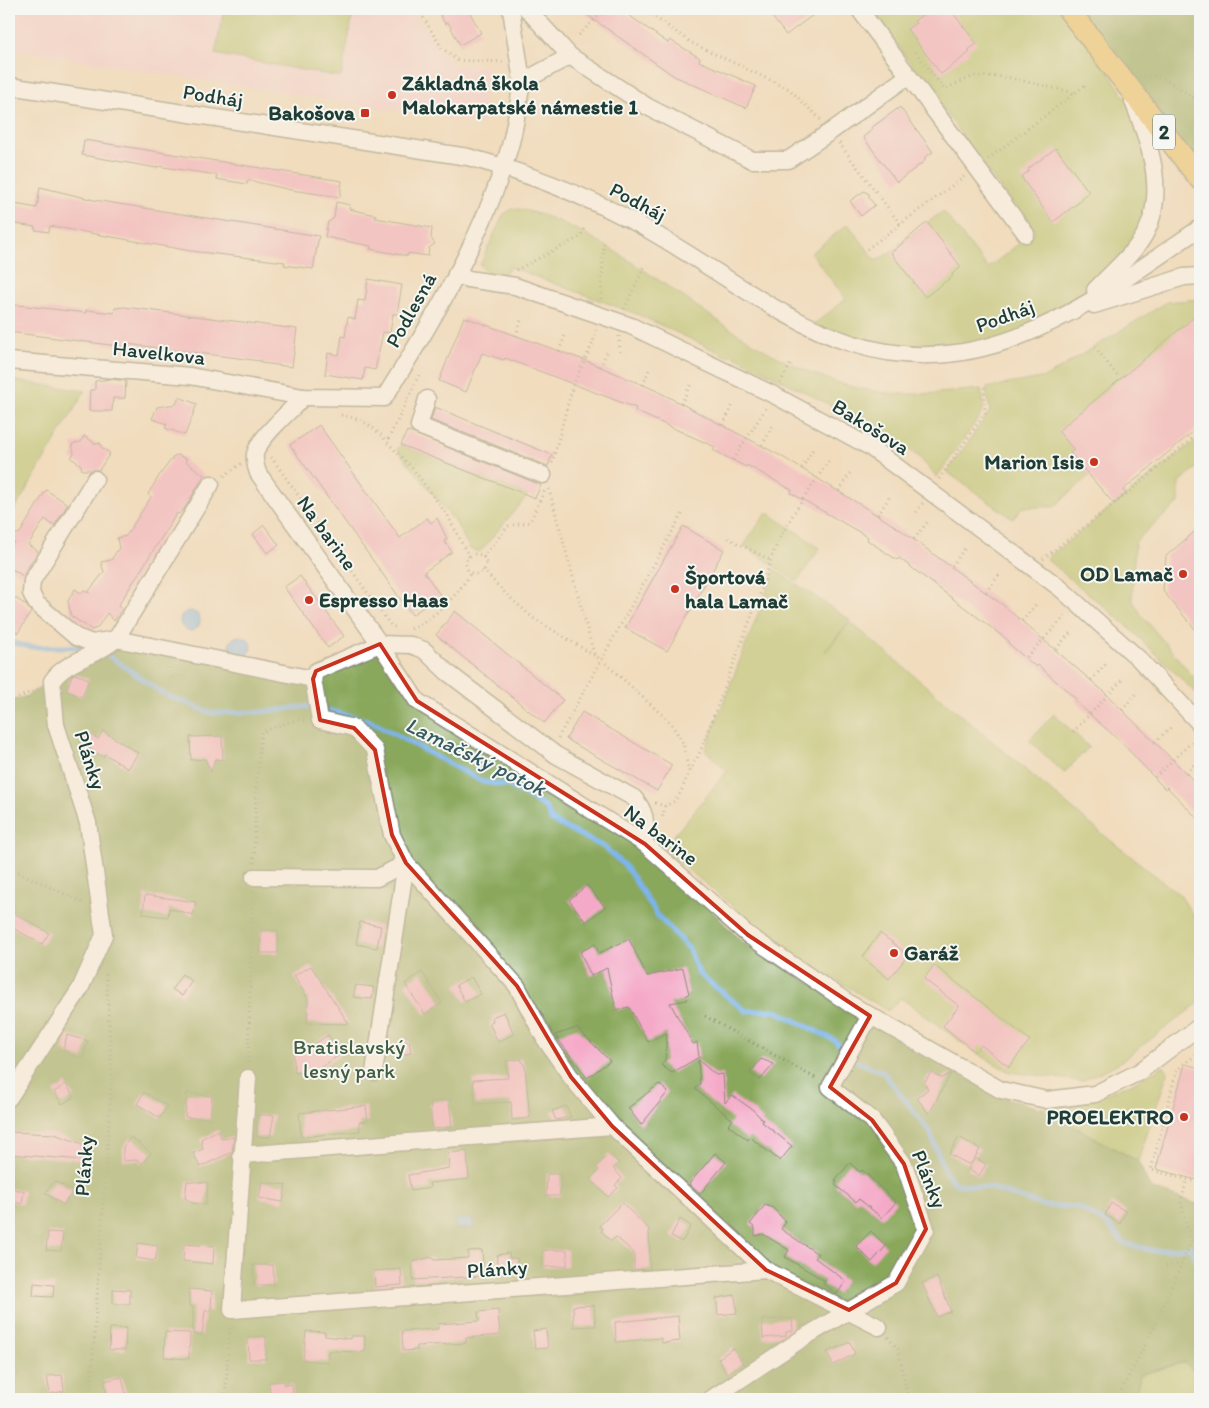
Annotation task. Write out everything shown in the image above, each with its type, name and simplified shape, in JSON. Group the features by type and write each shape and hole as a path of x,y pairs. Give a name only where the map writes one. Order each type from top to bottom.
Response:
{"main road":[{"name":"2","path":"1068,9 1200,180"}],"street":[{"name":"Podlesná","path":"303,398 384,398 456,274 493,196 511,143 522,82 511,9"},
{"path":"527,9 570,56 648,107 752,160 788,160 908,76"},
{"path":"859,9 1026,234"},
{"path":"522,82 570,56"},
{"name":"Podháj","path":"9,86 468,157 504,167 571,192 638,224 782,314 829,337 869,350 894,354 969,351 1016,338 1075,311 1200,228"},
{"path":"1075,311 1140,241 1153,210 1155,184 1152,158 1128,86"},
{"name":"Bakošova","path":"456,274 468,279 515,286 618,322 774,394 870,447 1033,566 1139,659 1200,724"},
{"path":"1075,311 1184,277 1200,276"},
{"name":"Havelkova","path":"9,361 190,376 303,398"},
{"name":"Na barine","path":"303,398 263,440 255,453 255,464 258,473 380,644 418,701 645,844 748,935 789,965 870,1016 1001,1090 1047,1100 1094,1094 1139,1072 1200,1026"},
{"path":"427,399 419,426 543,475"},
{"path":"95,479 32,581 31,593 36,603 76,637 92,643 116,639 312,679"},
{"path":"52,681 66,666 107,648 116,639 211,484"},
{"path":"645,844 646,816 642,807 634,798 556,755 447,672 424,650 411,645 380,644 316,671 312,679 320,719 354,728 375,750 392,836 406,863 517,986 545,1039 571,1077 612,1126 766,1270 880,1327"},
{"name":"Plánky","path":"9,1098 80,990 104,935 88,823 56,725 52,681"},
{"path":"254,877 377,878 406,863"},
{"path":"374,1072 406,863"},
{"path":"830,1087 870,1016"},
{"path":"232,1310 241,1155 248,1078"},
{"name":"Plánky","path":"711,1399 849,1310 896,1283 926,1229 904,1164 872,1120 830,1087"},
{"path":"241,1155 612,1126"},
{"name":"Plánky","path":"232,1310 766,1270"}],"path":[{"path":"418,9 442,48 456,60 504,62"},
{"path":"579,35 605,9"},
{"path":"643,9 692,43 789,89 830,132 901,225"},
{"path":"1192,9 1200,16"},
{"path":"915,52 944,89 974,76 1006,77 1075,93 1086,84"},
{"path":"1128,86 1147,75 1167,80 1200,102"},
{"path":"513,272 580,237 584,229"},
{"path":"558,450 573,385 593,343 600,316 604,239"},
{"path":"618,322 645,264"},
{"path":"516,336 522,317"},
{"path":"559,351 566,333"},
{"path":"1095,346 1120,379"},
{"path":"600,367 608,350"},
{"path":"785,374 792,362"},
{"path":"643,385 650,367"},
{"path":"387,442 420,373"},
{"path":"681,404 691,384"},
{"path":"916,512 985,414 984,385"},
{"path":"733,460 774,394"},
{"path":"723,425 733,405"},
{"path":"337,414 362,420 376,428 413,469 448,516 469,557 466,566 471,572 476,574 483,570 486,562 483,557 477,554 469,557"},
{"path":"762,445 773,426"},
{"path":"1033,566 1128,493 1200,432"},
{"path":"802,468 813,448"},
{"path":"269,451 272,460 391,626 400,628"},
{"path":"649,800 665,806 675,801 681,792 700,752 765,581 770,560 788,526 830,459"},
{"path":"211,484 241,464"},
{"path":"838,492 851,472"},
{"path":"483,557 508,526 530,522 548,484 595,655"},
{"path":"878,515 890,496"},
{"path":"554,745 682,514"},
{"path":"914,539 929,520"},
{"path":"728,538 770,560"},
{"path":"952,566 965,548"},
{"path":"483,570 533,618 602,660 671,723 683,743 689,772"},
{"path":"416,637 409,631 430,619 462,589 471,572"},
{"path":"986,592 1000,574"},
{"path":"1022,621 1038,603"},
{"path":"1027,657 1077,603"},
{"path":"1056,648 1072,631"},
{"path":"1091,680 1107,662"},
{"path":"1072,732 1124,678"},
{"path":"9,702 27,696 52,681"},
{"path":"1122,710 1138,692"},
{"path":"248,1078 256,790 261,732 292,721 320,719"},
{"path":"1155,742 1172,726"},
{"path":"1155,777 1200,734"},
{"path":"1186,772 1200,758"},
{"path":"661,824 665,806"},
{"path":"9,868 100,910"},
{"name":"Plánky","path":"90,1399 112,1077 106,963"},
{"path":"704,1016 830,1087"},
{"path":"1200,1052 1177,1069 1151,1170 1200,1183"},
{"path":"1117,1399 1146,1343 1191,1241 1181,1202 1186,1179"},
{"path":"1166,1266 1182,1264"},
{"path":"225,1399 232,1310"},
{"path":"880,1327 898,1349 908,1399"}],"highlighted area":[{"path":"380,644 417,701 645,844 748,935 870,1016 830,1087 872,1120 904,1164 926,1229 896,1283 849,1310 766,1270 612,1126 571,1077 517,986 406,863 392,835 375,750 354,728 320,720 313,679 316,671"}],"shaded area":[{"name":"Základná škola Malokarpatské námestie 1","path":"9,9 411,9 451,65 487,66 482,124 9,49"}],"green space":[{"path":"224,9 354,9 341,77 215,54"},
{"path":"872,9 1068,9 1144,127 1150,221 1075,311 1016,338 930,354 809,328 846,299 811,253 848,224 876,261 900,246 899,244 943,211 988,268 1035,231 990,175"},
{"path":"1068,9 1200,9 1200,179"},
{"path":"513,208 563,223 595,239 753,343 783,360 814,374 846,385 879,392 930,394 981,389 984,404 982,413 937,477 919,457 886,434 731,354 729,357 639,315 510,267 507,272 492,278 480,265 503,215"},
{"path":"1200,299 1200,327 1193,319 1093,472 1054,507 1022,507 1013,519 947,472 990,411 986,388 1046,377 1167,302"},
{"path":"9,380 85,391 9,519"},
{"path":"1200,437 1200,465 1179,482 1179,503 1135,543 1132,599 1140,613 1200,685 1200,697 1124,623 1046,559"},
{"path":"401,445 528,495 480,552 470,549 456,523 397,449"},
{"path":"767,512 820,548 797,582 744,545"},
{"path":"775,570 850,620 825,652 850,622 1101,833 1180,895 1200,926 1200,1002 1119,1063 1082,1081 1009,1072 975,1052 901,998 888,1011 785,949 663,849 727,771 705,750"},
{"name":"Bratislavský lesný park","path":"116,639 312,679 380,644 418,701 654,852 742,942 993,1094 1039,1108 1138,1161 1150,1188 1200,1205 1200,1378 1185,1362 1140,1374 1135,1399 9,1399 9,702 27,696"},
{"path":"1054,714 1089,747 1064,773 1029,740"},
{"path":"1163,1066 1168,1072 1138,1161 1039,1108 1076,1105 1131,1084"},
{"path":"1185,1362 1200,1378 1200,1399 1135,1399 1140,1375"}],"water":[{"path":"190,611 197,614 200,621 197,628 190,631 183,628 180,621 183,614"},
{"path":"240,636 248,639 251,647 248,655 240,658 232,655 229,647 232,639"},
{"path":"455,1219 473,1219 474,1228 455,1229"}],"building":[{"path":"437,9 474,9 469,11 481,33 460,45 448,22 445,24"},
{"path":"579,9 620,9 668,43 670,40 700,58 699,61 756,86 746,108 674,76"},
{"path":"766,9 821,9 786,35"},
{"path":"931,9 950,9 977,44 968,50 970,52 941,74 907,29 916,23 914,21"},
{"path":"900,107 933,152 924,158 926,160 897,182 863,137 872,130 871,128"},
{"path":"84,140 342,181 340,197 291,190 248,180 247,184 216,179 217,175 157,166 157,168 82,155"},
{"path":"1056,148 1089,192 1081,198 1082,200 1053,222 1021,177 1029,171 1028,169"},
{"path":"40,187 94,200 319,236 313,269 284,265 285,262 191,251 50,226 49,232 35,230 35,227 9,223 9,203 37,208"},
{"path":"864,191 869,194 869,198 875,205 861,216 850,201"},
{"path":"336,202 350,205 349,209 376,215 375,218 432,228 431,238 435,244 429,248 428,256 408,253 408,256 370,249 371,246 325,237 328,222 334,218"},
{"path":"927,222 961,267 952,274 953,276 925,297 891,253"},
{"path":"368,279 402,285 397,314 393,314 390,333 383,332 375,370 365,368 363,380 325,374 328,353 339,355 342,336 345,337 348,317 355,319 358,300 365,301"},
{"path":"9,304 86,313 86,310 114,313 115,308 124,307 297,329 292,367 261,363 261,361 127,344 126,347 9,332"},
{"path":"464,317 584,360 655,390 781,456 898,528 1004,606 1102,690 1200,787 1200,821 1167,787 1165,789 1122,743 1075,701 1076,699 1038,665 1036,667 1008,643 1009,641 899,558 897,560 867,540 868,537 791,493 792,490 747,465 746,467 713,450 715,447 635,411 636,408 505,358 504,360 482,353 466,392 439,381"},
{"path":"1193,318 1200,327 1200,426 1123,490 1126,494 1114,504 1070,453 1074,450 1058,431"},
{"path":"110,379 126,381 125,398 113,398 112,411 89,411 90,390 95,390 95,381"},
{"path":"179,397 197,404 185,435 165,428 167,424 152,419 157,407 176,404"},
{"path":"435,407 552,455 548,466 431,420"},
{"path":"319,425 400,538 427,518 431,523 437,518 447,539 444,541 452,552 424,572 440,595 412,615 290,445"},
{"path":"407,431 541,485 535,498 401,445"},
{"path":"84,436 96,444 100,443 102,448 110,453 99,470 82,470 81,465 71,458 74,453 72,444 81,442"},
{"path":"178,455 187,459 185,461 204,475 185,508 179,514 177,513 118,606 122,609 114,621 107,613 97,628 92,630 71,616 68,601 75,589 81,593 84,590 89,593 104,572 101,562 111,560 119,548 117,538 126,536 151,497 148,494 159,476 174,456"},
{"path":"46,490 68,504 54,526 45,519 28,545 38,551 23,576 9,567 9,550 14,542 9,536 20,533"},
{"path":"264,525 279,545 267,553 253,534"},
{"name":"Športová hala Lamač","path":"683,526 724,550 667,651 625,628"},
{"name":"OD Lamač","path":"1200,527 1200,635 1163,591 1166,556"},
{"path":"300,576 344,636 328,648 284,587"},
{"path":"9,594 26,605 31,612 18,633 9,627"},
{"path":"455,611 563,700 544,723 436,635"},
{"path":"75,674 89,679 82,697 66,691 72,675"},
{"path":"582,712 672,765 657,791 566,739"},
{"path":"103,731 138,753 128,769 105,754 103,757 80,742 87,732 98,739"},
{"path":"222,736 223,760 215,759 211,772 205,759 191,760 190,737"},
{"path":"587,885 605,907 586,922 569,900"},
{"path":"145,895 196,902 193,915 169,908 168,917 143,914"},
{"path":"9,910 49,933 42,944 9,926"},
{"path":"360,922 381,926 377,948 356,944"},
{"path":"261,930 278,930 278,953 260,953"},
{"name":"Garáž","path":"880,933 902,950 905,959 889,979 862,957"},
{"path":"629,939 647,976 683,968 689,994 686,995 687,1000 670,1003 693,1044 697,1042 699,1057 672,1073 661,1065 665,1060 667,1033 648,1042 629,1007 616,1010 607,968 591,976 580,952 595,944 599,953"},
{"path":"934,965 1030,1040 1009,1067 981,1045 975,1052 943,1026 959,1006 924,979"},
{"path":"311,966 349,1024 307,1023 308,999 294,976"},
{"path":"422,972 442,1003 425,1014 405,984"},
{"path":"182,974 192,981 182,996 172,989"},
{"path":"471,977 481,994 465,1002 456,985"},
{"path":"356,985 374,987 372,999 353,997"},
{"path":"504,1012 514,1034 498,1042 489,1023 493,1021 492,1017"},
{"path":"577,1028 610,1061 587,1078 555,1035"},
{"path":"67,1035 88,1041 83,1059 67,1054 68,1052 63,1050"},
{"path":"328,1035 341,1054 314,1072 295,1073 293,1051 306,1050"},
{"path":"409,1041 411,1053 396,1056 394,1044"},
{"path":"521,1059 525,1067 530,1118 512,1120 511,1102 475,1104 473,1080 508,1078 506,1061"},
{"path":"761,1059 774,1064 760,1080 750,1073"},
{"path":"698,1060 716,1075 723,1074 725,1103 732,1095 753,1110 763,1120 762,1122 792,1146 780,1161 750,1137 748,1140 728,1125 733,1120 695,1089 700,1084"},
{"path":"1185,1064 1200,1068 1200,1181 1156,1169"},
{"path":"931,1072 942,1078 951,1073 929,1114 917,1098 928,1089 924,1083"},
{"path":"66,1084 74,1097 62,1104 54,1092"},
{"path":"659,1084 668,1092 641,1125 628,1108"},
{"path":"144,1092 167,1106 160,1118 137,1104"},
{"path":"187,1093 212,1096 210,1119 185,1117"},
{"path":"449,1100 452,1127 432,1129 430,1102"},
{"path":"366,1106 368,1121 359,1122 360,1131 301,1137 299,1113"},
{"path":"566,1106 571,1117 556,1120 552,1111"},
{"path":"257,1115 274,1115 270,1137 256,1137"},
{"path":"218,1130 222,1139 234,1137 232,1152 200,1167 193,1153 203,1149 201,1139"},
{"path":"9,1132 54,1134 83,1144 82,1160 9,1154"},
{"path":"131,1137 151,1153 142,1164 138,1160 123,1161 123,1147"},
{"path":"959,1137 980,1149 970,1165 949,1154"},
{"path":"467,1151 469,1179 429,1183 430,1188 411,1191 408,1175 449,1168 448,1153"},
{"path":"715,1153 726,1162 700,1194 689,1184"},
{"path":"609,1154 619,1163 613,1168 622,1178 615,1185 618,1188 608,1197 590,1179 599,1170 596,1167"},
{"path":"975,1158 986,1164 979,1176 968,1169"},
{"path":"850,1163 860,1172 862,1170 896,1202 882,1218 859,1199 856,1202 835,1185 837,1182 835,1180"},
{"path":"547,1174 561,1174 560,1196 546,1196"},
{"path":"55,1181 73,1191 63,1205 45,1193"},
{"path":"187,1181 208,1183 206,1205 192,1203 185,1198"},
{"path":"262,1182 286,1185 283,1202 259,1198"},
{"path":"9,1188 24,1191 22,1204 9,1201"},
{"path":"622,1203 649,1229 650,1269 634,1270 634,1253 616,1237 611,1241 601,1231 603,1229 599,1226"},
{"path":"1111,1203 1126,1211 1120,1224 1105,1215"},
{"path":"765,1205 773,1208 786,1222 781,1229 818,1254 815,1258 846,1281 837,1294 823,1284 825,1281 785,1257 789,1250 763,1234 755,1236 755,1228 750,1224"},
{"path":"680,1219 691,1226 682,1242 671,1236"},
{"path":"871,1231 886,1246 872,1262 856,1246"},
{"path":"48,1232 63,1233 61,1251 46,1250"},
{"path":"138,1243 158,1246 155,1261 136,1258"},
{"path":"184,1244 214,1246 213,1264 183,1261"},
{"path":"482,1250 484,1276 413,1280 412,1262 431,1257 434,1260 468,1258 468,1251"},
{"path":"567,1250 567,1266 543,1267 542,1251"},
{"path":"509,1253 510,1258 517,1258 518,1272 496,1274 497,1255"},
{"path":"253,1265 273,1265 274,1285 254,1285"},
{"path":"401,1269 402,1285 375,1287 374,1271"},
{"path":"937,1277 951,1311 937,1317 922,1283"},
{"path":"34,1283 54,1285 53,1297 33,1296"},
{"path":"113,1289 130,1290 130,1304 113,1304"},
{"path":"189,1289 212,1291 211,1311 205,1311 202,1335 193,1334 193,1307 189,1306"},
{"path":"735,1295 737,1313 718,1315 716,1298"},
{"path":"594,1305 596,1326 574,1327 573,1306"},
{"path":"498,1310 500,1335 466,1338 466,1343 417,1346 417,1350 403,1351 402,1331 438,1329 438,1324 479,1321 478,1312"},
{"path":"678,1316 680,1341 662,1343 661,1338 616,1342 615,1322"},
{"path":"792,1318 793,1331 786,1332 786,1336 763,1338 762,1320"},
{"path":"110,1328 126,1328 125,1350 109,1350"},
{"path":"546,1329 548,1348 535,1349 533,1331"},
{"path":"306,1331 325,1332 325,1336 351,1339 351,1336 365,1336 365,1352 328,1351 328,1362 303,1360"},
{"path":"165,1332 190,1333 189,1359 164,1357"},
{"path":"266,1336 266,1359 249,1359 248,1337"},
{"path":"850,1342 855,1354 833,1365 827,1352"},
{"path":"733,1348 743,1363 727,1374 718,1359"},
{"path":"62,1375 64,1391 50,1394 47,1376"},
{"path":"122,1377 126,1395 108,1399 104,1381"},
{"path":"284,1381 284,1385 292,1384 293,1397 273,1399 273,1394 270,1394 269,1382"}],"waterway":[{"name":"Lamačský potok","path":"9,642 31,647 85,647"},
{"name":"Lamačský potok","path":"109,656 164,694 211,713 261,712 310,706 370,721 483,782 510,786 545,807 552,821 604,847 626,867 658,916 689,949 699,974 746,1011 774,1010 834,1040 839,1045"},
{"name":"Lamačský potok","path":"851,1059 883,1072 930,1132 945,1172 956,1184 991,1188 1045,1206 1077,1207 1106,1223 1124,1243 1154,1251 1191,1247 1200,1271"}],"place":[{"name":"Základná škola Malokarpatské námestie 1","path":"392,95"},
{"name":"Bakošova","path":"365,113"},
{"name":"Marion Isis","path":"1094,462"},
{"name":"OD Lamač","path":"1183,574"},
{"name":"Športová hala Lamač","path":"675,589"},
{"name":"Espresso Haas","path":"309,600"},
{"name":"Garáž","path":"894,953"},
{"name":"PROELEKTRO","path":"1184,1117"}]}
